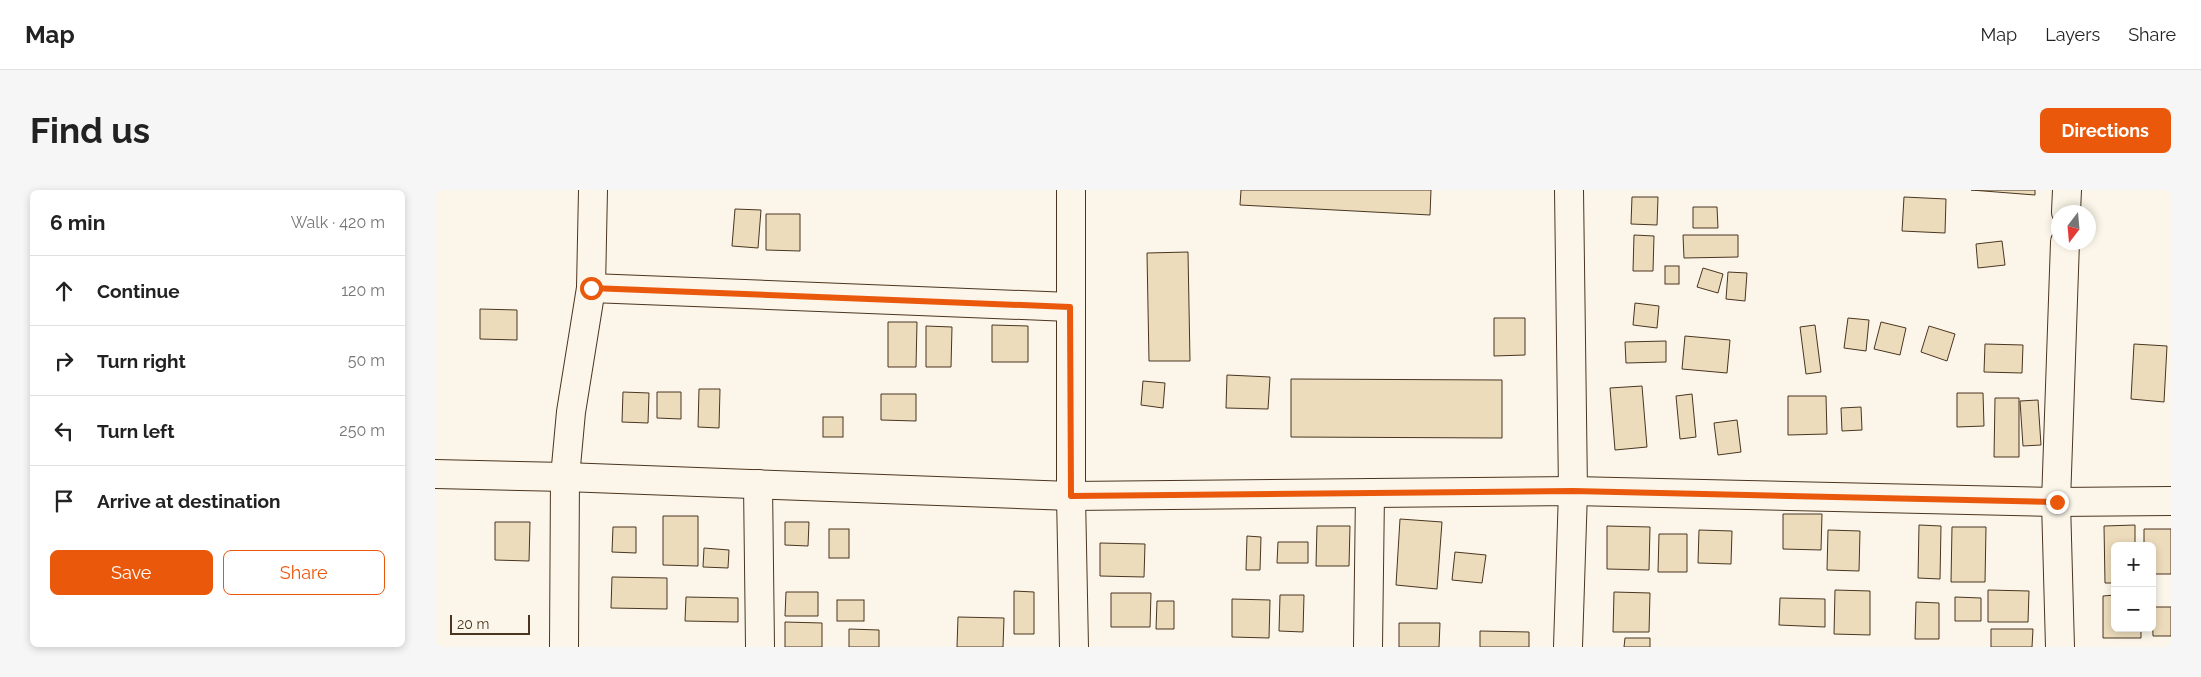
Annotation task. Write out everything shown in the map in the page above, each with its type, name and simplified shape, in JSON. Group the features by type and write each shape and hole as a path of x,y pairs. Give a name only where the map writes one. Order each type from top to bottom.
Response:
{"street":[{"path":"563,647 565,477 571,412 591,288 593,190"},
{"path":"1071,190 1071,496 1074,647"},
{"path":"1568,647 1573,491 1569,190"},
{"path":"2066,205 2067,190"},
{"path":"2059,647 2057,502 2065,250"},
{"path":"591,288 1070,307"},
{"path":"435,474 1071,496 1573,491 2057,502 2171,501"},
{"path":"758,484 760,647"},
{"path":"1368,647 1370,493"}],"building":[{"path":"1241,190 1431,190 1430,215 1240,205"},
{"path":"1971,190 2035,190 2035,195"},
{"path":"1632,197 1658,197 1657,225 1631,224"},
{"path":"1904,197 1946,199 1945,233 1902,231"},
{"path":"1693,207 1717,207 1718,228 1693,228"},
{"path":"735,209 761,210 758,248 732,246"},
{"path":"766,214 800,214 800,251 766,250"},
{"path":"1634,235 1654,236 1653,271 1633,271"},
{"path":"1683,235 1738,235 1738,257 1684,258"},
{"path":"2002,241 2005,265 1978,268 1976,244"},
{"path":"1188,252 1190,361 1149,361 1147,253"},
{"path":"1665,266 1679,266 1679,284 1665,284"},
{"path":"1703,268 1723,274 1718,293 1697,287"},
{"path":"1728,272 1747,273 1745,301 1726,299"},
{"path":"1635,303 1659,306 1657,328 1633,325"},
{"path":"480,309 517,310 517,340 480,339"},
{"path":"1494,318 1525,318 1525,355 1494,356"},
{"path":"1848,318 1869,320 1866,351 1844,348"},
{"path":"888,322 917,322 916,367 888,367"},
{"path":"1881,322 1906,328 1900,355 1874,349"},
{"path":"992,325 1028,326 1028,362 992,362"},
{"path":"1815,325 1821,372 1806,374 1800,327"},
{"path":"926,326 952,327 951,367 926,367"},
{"path":"1929,326 1955,334 1947,361 1921,352"},
{"path":"1685,336 1730,340 1727,373 1682,369"},
{"path":"1666,341 1666,362 1626,363 1625,342"},
{"path":"1985,344 2023,345 2022,373 1984,372"},
{"path":"2134,344 2167,346 2164,402 2131,399"},
{"path":"1227,375 1270,377 1268,409 1226,408"},
{"path":"1291,379 1502,380 1502,438 1291,437"},
{"path":"1143,381 1165,383 1163,408 1141,405"},
{"path":"1642,386 1647,447 1615,450 1610,388"},
{"path":"699,389 720,389 719,428 698,427"},
{"path":"623,392 649,393 648,423 622,422"},
{"path":"657,392 681,392 681,419 657,418"},
{"path":"1957,393 1983,393 1984,426 1957,427"},
{"path":"881,394 916,394 916,421 881,420"},
{"path":"1692,394 1696,437 1680,439 1676,396"},
{"path":"1788,396 1826,396 1827,434 1788,435"},
{"path":"1995,398 2019,398 2019,457 1994,457"},
{"path":"2038,400 2041,445 2023,446 2020,401"},
{"path":"1861,407 1862,430 1842,431 1841,408"},
{"path":"823,417 843,417 843,437 823,437"},
{"path":"1737,420 1741,452 1718,455 1714,423"},
{"path":"1783,514 1822,514 1821,550 1783,549"},
{"path":"663,516 698,516 698,566 663,565"},
{"path":"1400,519 1442,522 1437,589 1396,585"},
{"path":"495,522 530,522 529,561 495,560"},
{"path":"785,522 809,522 808,546 785,545"},
{"path":"1919,525 1941,526 1940,579 1918,578"},
{"path":"2135,525 2135,542 2111,542 2111,583 2105,583 2104,526"},
{"path":"1317,526 1350,526 1349,566 1316,566"},
{"path":"1607,526 1650,527 1649,570 1607,569"},
{"path":"613,527 636,527 636,553 612,552"},
{"path":"1952,527 1986,527 1985,582 1951,582"},
{"path":"829,529 849,529 849,558 829,558"},
{"path":"2144,529 2171,529 2171,574 2156,574 2156,542 2144,542"},
{"path":"1699,530 1732,531 1731,564 1698,563"},
{"path":"1828,530 1860,531 1859,571 1827,570"},
{"path":"1659,534 1687,534 1687,572 1658,572"},
{"path":"1247,536 1261,537 1260,570 1246,570"},
{"path":"1278,542 1308,542 1308,563 1277,563"},
{"path":"1100,543 1145,544 1144,577 1100,576"},
{"path":"704,548 729,550 728,568 703,567"},
{"path":"1455,552 1486,555 1482,583 1452,580"},
{"path":"612,577 667,578 667,609 611,608"},
{"path":"1835,590 1870,591 1870,635 1834,634"},
{"path":"1988,590 2029,591 2028,622 1988,622"},
{"path":"1014,591 1034,592 1034,634 1014,634"},
{"path":"786,592 818,592 818,616 785,616"},
{"path":"1614,592 1650,593 1649,632 1613,632"},
{"path":"1111,593 1151,593 1150,627 1111,627"},
{"path":"1280,595 1304,595 1303,632 1279,631"},
{"path":"2111,595 2111,632 2141,632 2141,638 2103,638 2103,596"},
{"path":"686,597 738,598 738,622 685,621"},
{"path":"1955,597 1981,598 1981,621 1955,621"},
{"path":"1780,598 1825,599 1825,627 1779,625"},
{"path":"1232,599 1270,600 1269,638 1232,637"},
{"path":"837,600 864,600 864,621 837,621"},
{"path":"1157,601 1174,601 1174,629 1156,629"},
{"path":"1916,602 1939,603 1939,639 1915,639"},
{"path":"2156,607 2171,607 2171,636 2153,636 2153,632 2156,632"},
{"path":"958,617 1004,618 1003,647 957,647"},
{"path":"785,622 822,623 822,647 785,647"},
{"path":"1399,623 1440,623 1439,647 1399,647"},
{"path":"849,629 879,630 879,647 849,647"},
{"path":"1991,629 2033,629 2032,647 1991,647"},
{"path":"1480,631 1529,632 1529,647 1480,647"},
{"path":"1625,638 1650,638 1650,647 1624,647"}],"route":[{"path":"591,288 1070,307 1071,496 1573,491 2057,502"}]}
